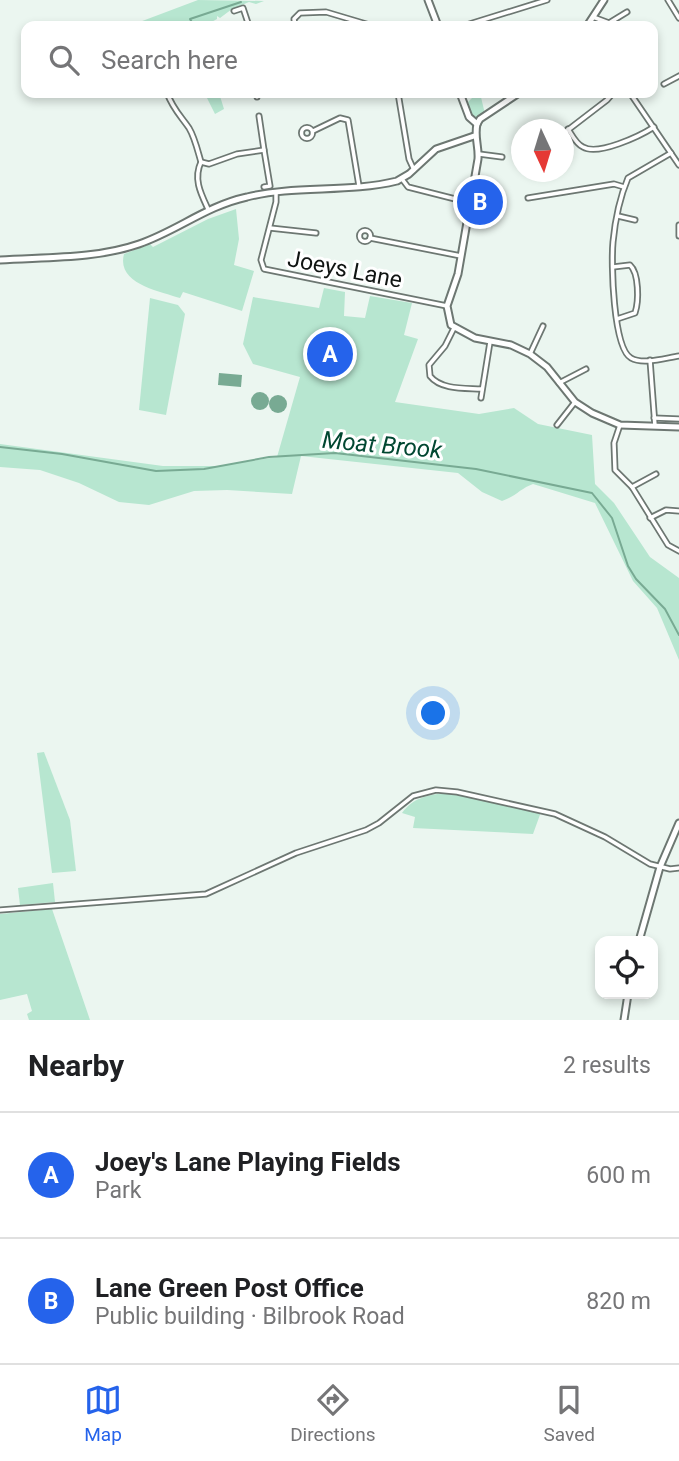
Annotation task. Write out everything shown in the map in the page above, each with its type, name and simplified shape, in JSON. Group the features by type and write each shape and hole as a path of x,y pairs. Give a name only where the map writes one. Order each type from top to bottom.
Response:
{"street":[{"path":"428,0 437,21"},
{"path":"479,21 547,0"},
{"path":"590,21 603,0"},
{"path":"668,0 679,18"},
{"path":"234,11 249,6"},
{"path":"243,8 247,21"},
{"path":"296,21 297,15 319,11 355,21"},
{"path":"611,21 627,12"},
{"path":"593,17 603,21"},
{"path":"664,84 679,76"},
{"path":"169,98 175,111 190,130 201,163 198,169 198,185 208,209"},
{"path":"399,98 410,163 414,170"},
{"path":"462,98 469,117 477,124"},
{"path":"512,98 480,119 477,124 474,136 479,154 457,278 447,306 448,319 454,328 490,342 511,345 530,354 547,368 575,402 592,414 620,425 679,427"},
{"path":"574,124 609,98"},
{"path":"634,98 679,165"},
{"path":"259,116 272,185 264,187"},
{"path":"313,131 340,118 348,120 359,186"},
{"path":"574,138 579,145 593,149 635,139 654,127"},
{"path":"0,260 125,248 152,239 208,209 245,197 359,186 401,179 436,149 474,136"},
{"path":"201,163 209,164 237,154 264,150"},
{"path":"479,154 502,157"},
{"path":"679,154 639,170 628,178 613,241 617,320 625,353 635,359 650,360 679,356"},
{"path":"401,179 408,187 471,203"},
{"path":"528,198 614,184 624,187"},
{"name":"Joeys Lane","path":"276,192 276,202 261,260 262,267 268,271 447,306"},
{"path":"618,216 635,220"},
{"path":"679,225 679,236"},
{"path":"270,228 316,233"},
{"path":"370,237 461,256"},
{"path":"613,267 630,265 635,271 635,313 617,320"},
{"path":"530,354 543,326"},
{"path":"454,328 429,365 429,376 435,382 451,387 481,389"},
{"path":"481,398 490,342"},
{"path":"650,360 654,426"},
{"path":"559,383 586,369"},
{"path":"557,425 575,402"},
{"path":"654,418 679,419"},
{"path":"620,425 614,443 613,465 617,473 632,487 668,545 679,551"},
{"path":"632,487 656,474"},
{"path":"650,517 666,510 679,511"},
{"path":"0,910 206,894 296,853 366,830 413,796 436,790 457,792 555,814 660,867 679,868"},
{"path":"640,936 660,867 679,823"},
{"path":"624,1020 627,999"}],"shaded area":[{"path":"198,0 264,1 256,4 249,2 220,18 217,16 213,21 142,21"},
{"path":"207,98 221,98 224,109 215,114"},
{"path":"472,98 481,98 485,114 478,118 472,116 468,102"},
{"path":"236,209 239,239 234,265 254,271 242,311 183,292 180,298 142,285 127,273 123,264 124,254 150,244 153,247 208,219"},
{"path":"324,288 345,292 344,316 365,318 370,296 412,303 404,335 418,339 395,402 479,414 514,408 538,424 592,435 595,484 614,503 650,557 679,578 679,660 657,608 633,581 595,503 533,484 502,501 482,492 458,473 301,456 292,494 194,491 149,505 119,502 79,483 40,470 0,467 0,444 163,466 218,466 277,457 300,377 253,364 243,344 253,297 319,308"},
{"path":"150,298 178,305 185,314 166,415 139,410"},
{"path":"219,373 242,375 241,387 218,385"},
{"path":"260,392 266,395 269,401 266,407 260,410 254,407 251,401 254,395"},
{"path":"278,395 284,398 287,404 284,410 278,413 272,410 269,404 272,398"},
{"path":"44,752 70,820 76,871 52,873 37,753"},
{"path":"446,793 541,812 533,834 413,828 415,817 402,813 421,798"},
{"path":"53,883 55,902 20,905 18,888"},
{"path":"52,909 90,1020 29,1020 27,1014 32,1011 27,994 0,1000 0,914"}],"waterway":[{"path":"191,21 190,19 241,2"},
{"name":"Moat Brook","path":"0,447 62,454 156,471 204,469 269,457 335,453 476,469 592,493 612,518 628,566 636,579 665,609 679,635"}],"place":[{"name":"Lane Green Post Office","path":"480,202"},
{"name":"Joey's Lane Playing Fields","path":"330,354"}]}
